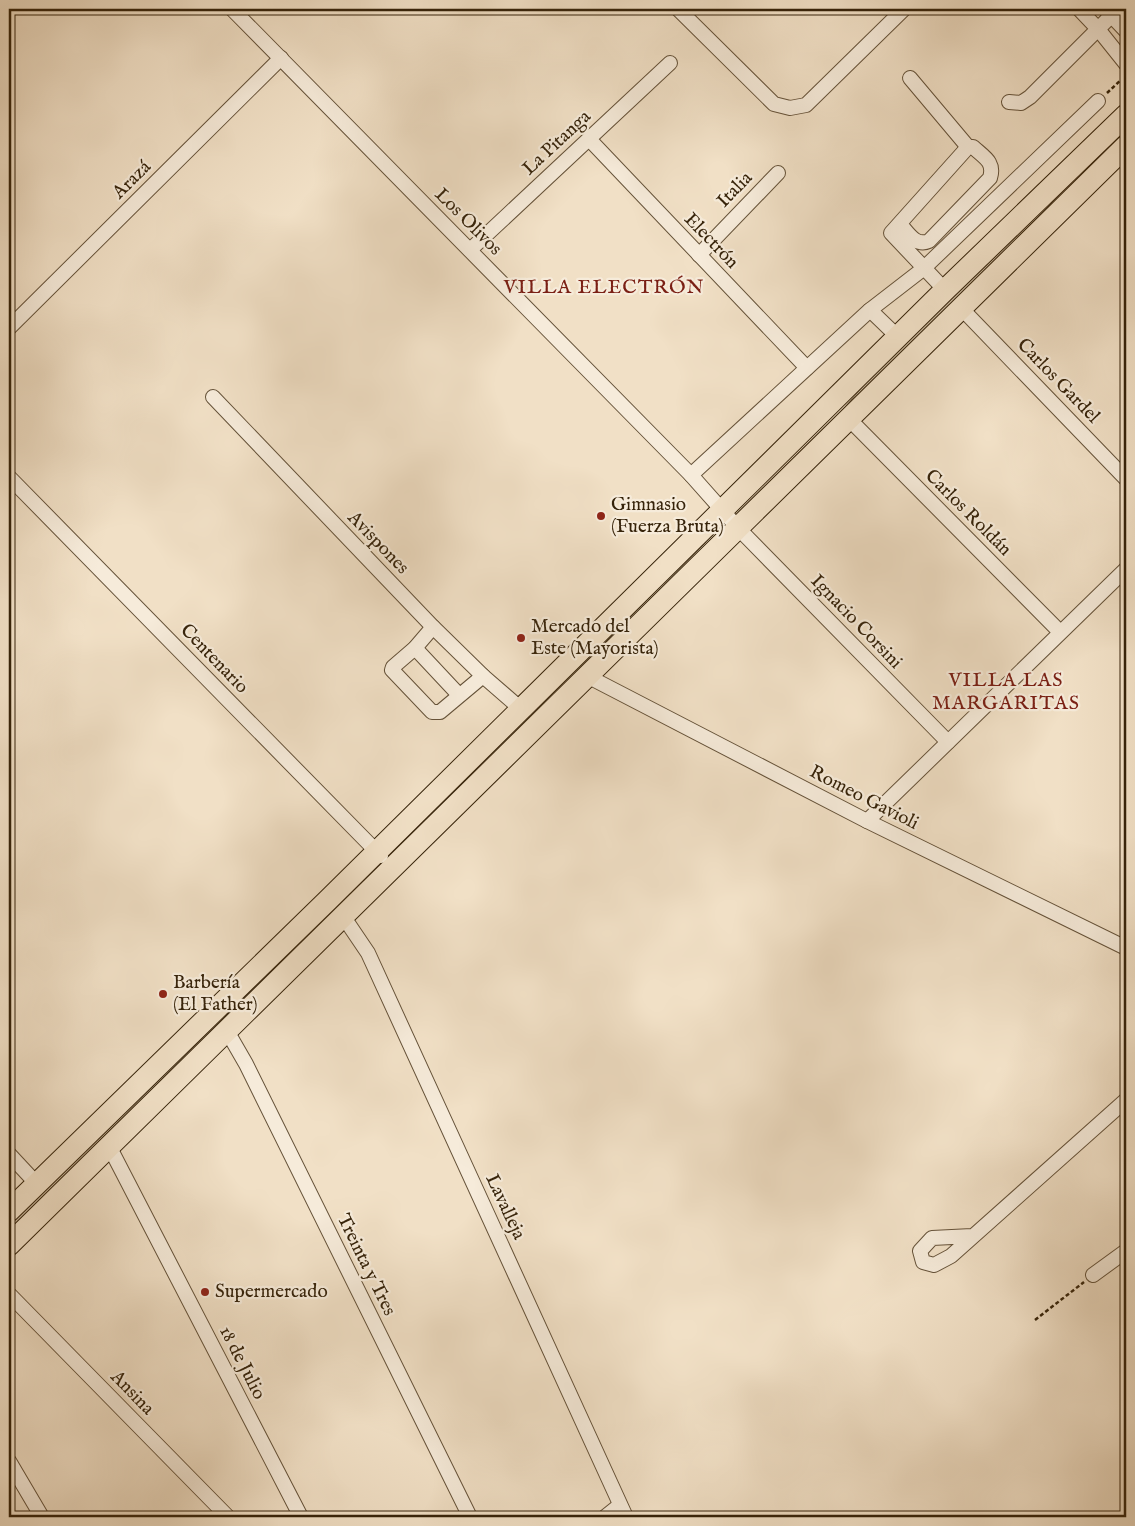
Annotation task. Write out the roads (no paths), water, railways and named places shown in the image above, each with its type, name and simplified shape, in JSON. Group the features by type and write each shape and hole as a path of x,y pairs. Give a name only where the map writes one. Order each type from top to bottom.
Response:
{"highway":[{"path":"9,1211 1126,115"},
{"path":"9,1245 850,420 1126,146"}],"street":[{"name":"Los Olivos","path":"232,9 691,475 738,528"},
{"path":"678,9 774,104 790,108 806,105 904,9"},
{"path":"1079,9 1126,64"},
{"path":"1009,102 1021,103 1030,97 1098,29 1108,12 1126,30"},
{"name":"Arazá","path":"9,328 281,58"},
{"name":"La Pitanga","path":"470,250 670,63"},
{"path":"900,224 917,242 923,244 929,241 990,178 992,171 990,162 973,147 968,147 910,78"},
{"path":"691,475 870,310 923,269 1098,101"},
{"name":"Electrón","path":"589,139 807,368"},
{"path":"946,290 923,269 890,233 968,147"},
{"name":"Italia","path":"699,255 778,173"},
{"name":"Carlos Gardel","path":"962,309 1126,479"},
{"path":"870,310 899,338"},
{"name":"Avispones","path":"213,397 433,627 483,676 521,709"},
{"name":"Carlos Roldán","path":"850,420 1060,632"},
{"name":"Centenario","path":"9,477 393,868"},
{"name":"Ignacio Corsini","path":"738,528 948,742"},
{"path":"867,821 1126,569"},
{"path":"433,627 415,648 393,667 393,673 432,712 440,712 483,676"},
{"path":"415,648 459,695"},
{"name":"Romeo Gavioli","path":"587,676 867,821 1126,948"},
{"name":"Lavalleja","path":"343,916 368,953 623,1511"},
{"name":"Treinta y Tres","path":"227,1031 250,1073 470,1517"},
{"path":"972,1236 1126,1100"},
{"name":"18 de Julio","path":"109,1146 301,1517"},
{"path":"11,1161 36,1183"},
{"path":"1094,1275 1126,1251"},
{"name":"Ansina","path":"9,1294 228,1517"},
{"path":"9,1461 42,1517"},
{"path":"606,1517 623,1511"}],"place":[{"name":"Gimnasio (Fuerza Bruta)","path":"601,516"},
{"name":"Mercado del Este (Mayorista)","path":"521,638"},
{"name":"Barbería (El Father)","path":"163,994"},
{"name":"Supermercado","path":"205,1292"}],"district":[{"name":"VILLA ELECTRÓN","path":"604,287"},
{"name":"VILLA LAS MARGARITAS","path":"1006,692"}]}
